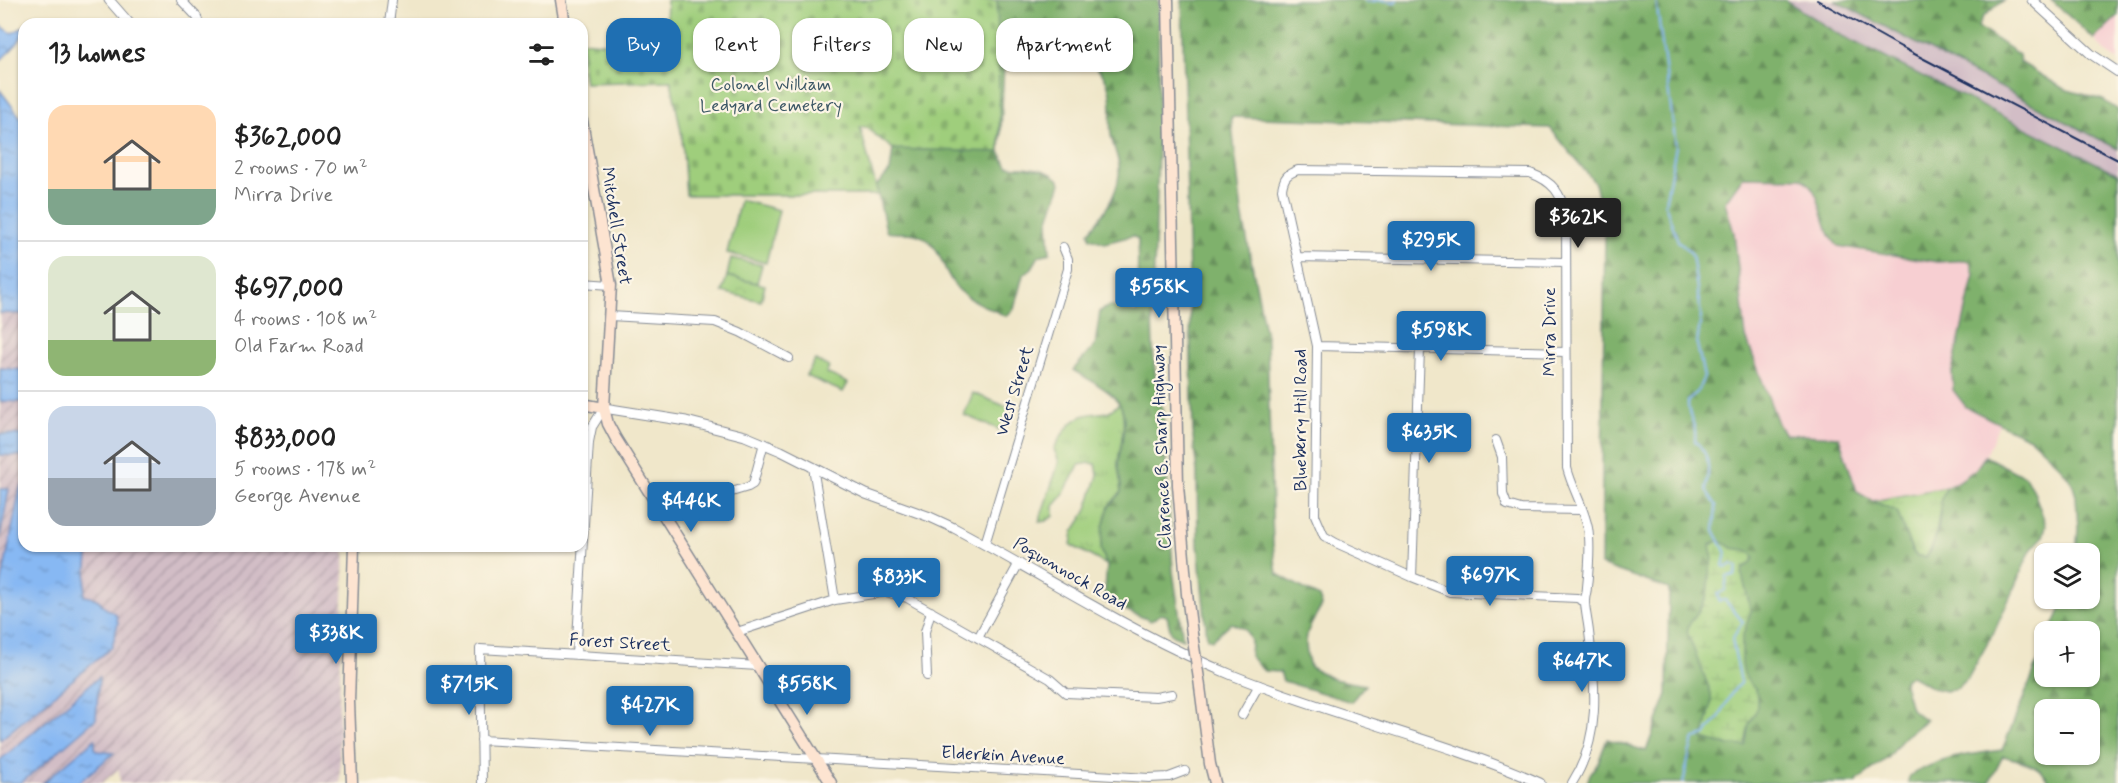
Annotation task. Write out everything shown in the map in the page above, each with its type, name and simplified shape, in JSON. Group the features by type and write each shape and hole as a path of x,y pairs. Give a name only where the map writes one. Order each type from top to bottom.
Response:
{"main road":[{"path":"561,0 565,18"},
{"name":"Clarence B. Sharp Highway","path":"1168,0 1178,485 1192,634 1210,764 1215,783"},
{"name":"Mitchell Street","path":"588,182 611,285 604,408"},
{"name":"Poquonnock Road","path":"588,405 604,408"},
{"path":"604,408 608,424 616,439 831,783"},
{"path":"352,783 349,702 354,552"}],"street":[{"path":"109,0 125,18"},
{"path":"181,0 197,18"},
{"path":"390,18 392,0"},
{"path":"2032,0 2091,54 2118,72"},
{"name":"Mirra Drive","path":"1288,174 1298,170 1530,173 1552,185 1562,198 1566,216 1567,468 1588,527 1585,602 1594,671 1594,718 1588,752 1583,766 1572,783"},
{"name":"Blueberry Hill Road","path":"1288,174 1282,189 1317,346 1315,515 1324,536 1440,589 1461,593 1577,598 1585,602"},
{"name":"West Street","path":"985,544 1068,269 1068,259 1063,247"},
{"path":"1297,257 1565,262"},
{"path":"588,283 611,285"},
{"path":"610,316 715,322 740,332 789,358"},
{"path":"1317,346 1565,352"},
{"path":"1412,578 1420,349"},
{"path":"588,458 592,427 604,408"},
{"name":"Poquonnock Road","path":"604,408 686,421 745,436 866,494 930,517 985,544 1126,625 1229,674 1466,752 1540,783"},
{"path":"1496,440 1502,457 1503,494 1507,505 1521,509 1582,510"},
{"path":"725,494 753,484 764,444"},
{"path":"813,467 835,600"},
{"path":"576,656 582,552"},
{"path":"978,638 1019,563"},
{"path":"737,632 835,600 886,591 908,598 1050,678 1066,693 1156,697 1172,694"},
{"path":"927,676 925,633 931,611"},
{"name":"Forest Street","path":"481,740 480,649 758,666"},
{"path":"1242,715 1258,685"},
{"path":"481,740 482,783"},
{"name":"Elderkin Avenue","path":"481,740 1152,779 1169,777 1185,771"}],"shaded area":[{"path":"1785,0 1834,0 2118,149 2118,174 1838,34"},
{"path":"2118,16 2118,61 2106,53 2094,39"},
{"path":"1742,177 1801,178 1809,183 1816,192 1824,223 1831,239 1848,249 1908,258 1949,262 1958,259 1970,262 1974,274 1952,372 1952,382 1977,413 1999,424 1988,451 1976,469 1947,487 1873,501 1857,492 1839,437 1785,434 1779,426 1746,337 1734,233 1725,202"},
{"path":"0,313 18,314 18,370 0,368"},
{"path":"0,401 18,402 18,434 0,433"},
{"path":"0,455 18,456 18,499 1,592 0,538 9,490 0,489"},
{"path":"88,552 345,552 339,707 340,783 120,783 119,769 102,783 78,783 114,753 97,752 95,740 43,783 21,783 96,720 0,759 0,740 112,647 118,623 103,606 84,596"}],"green space":[{"name":"Colonel William Ledyard Cemetery","path":"667,0 997,0 996,72 998,72 1000,152 893,149 865,127 860,127 878,195 686,195 682,136 671,81 588,83 588,42 606,43 606,72 681,72 681,18 666,18"},
{"path":"950,0 1159,0 1158,167 1153,343 1154,367 1163,413 1173,571 1183,639 1171,634 1167,616 1161,614 1151,621 1104,601 1107,566 1101,549 1103,527 1109,506 1121,492 1118,464 1123,432 1123,412 1114,396 1073,370 1095,345 1100,311 1109,306 1137,313 1138,239 1132,236 1105,243 1090,238 1089,232 1112,198 1119,175 1119,164 1111,135 1110,94 1101,72 1133,72 1133,18 996,18 996,72 1004,72 1000,152 1007,166 1051,173 1061,183 1048,222 1050,253 1039,256 1032,268 1023,275 1014,309 1006,316 962,293 952,281 936,250 924,238 915,234 887,232 876,186 890,171 893,149 946,150 948,72 984,72 984,18 950,18"},
{"path":"1182,0 1785,0 1838,34 2118,174 2118,783 2050,783 2042,771 2036,767 2003,756 1989,783 1908,783 1909,776 1943,761 1965,755 2002,750 2034,672 2034,687 2100,687 2100,621 2055,621 2061,609 2100,609 2100,543 2077,543 2076,496 2072,483 2060,466 2030,438 1966,407 1953,390 1952,372 1974,274 1970,262 1938,262 1838,246 1827,229 1814,191 1801,178 1743,177 1725,202 1734,233 1746,337 1779,426 1785,434 1839,437 1857,492 1897,511 1912,551 1917,556 1926,557 1931,551 1938,529 1942,497 1947,487 1976,469 1985,456 2025,477 2033,489 2046,525 2043,537 2037,543 2034,543 1995,630 1968,678 1958,688 1945,691 1933,688 1911,676 1905,678 1904,684 1911,709 1926,720 1904,737 1889,757 1857,783 1587,783 1607,739 1646,751 1667,694 1669,589 1601,565 1605,227 1595,183 1550,128 1231,117 1242,213 1267,341 1273,544 1277,574 1319,597 1322,606 1312,622 1306,642 1310,667 1333,679 1365,685 1351,702 1283,681 1280,672 1264,671 1250,656 1251,641 1245,629 1231,623 1212,640 1207,638 1198,545 1197,472 1193,437"},
{"path":"1834,0 2004,0 1983,17 1978,27 2019,55 2020,62 2064,89 2103,100 2118,110 2118,149"},
{"path":"2051,0 2118,0 2118,16 2094,39"},
{"path":"740,200 779,210 766,263 727,253"},
{"path":"731,258 762,265 757,283 727,276"},
{"path":"727,276 765,285 761,301 722,292"},
{"path":"815,360 829,367 826,373 848,383 843,392 806,376"},
{"path":"973,393 1012,409 1003,431 964,415"},
{"path":"1120,403 1123,418 1118,464 1121,492 1101,549 1107,565 1071,545 1073,532 1086,512 1098,475 1096,464 1079,465 1061,498 1054,506 1054,516 1039,522 1059,462 1054,449 1063,434 1081,417 1107,412"},
{"path":"1947,487 1943,495 1937,531 1926,557 1917,556 1912,551 1907,541 1873,501"},
{"path":"1718,541 1732,548 1747,550 1754,558 1743,568 1742,575 1751,611 1742,638 1742,665 1749,683 1756,690 1757,697 1757,709 1749,724 1745,746 1720,744 1703,739 1711,706 1711,693 1687,632 1706,598 1713,560 1710,545"}],"water":[{"path":"0,24 12,33 18,30 18,42 0,61"},
{"path":"0,90 18,114 18,314 0,313"},
{"path":"0,368 18,370 18,402 0,401"},
{"path":"0,434 18,435 18,456 0,455"},
{"path":"0,489 9,489 0,538"},
{"path":"18,498 18,552 88,552 84,596 101,602 105,608 116,614 118,623 112,647 0,740 0,591"},
{"path":"99,677 96,719 21,783 0,783 0,760"},
{"path":"95,739 97,751 114,753 78,783 43,783"}],"waterway":[{"path":"1364,0 1367,2 1381,0 1395,2 1397,0"},
{"path":"1656,0 1676,146 1665,204 1678,241 1692,254 1701,316 1697,344 1704,377 1698,390 1688,401 1688,407 1695,428 1695,441 1707,458 1706,490 1716,505 1714,530 1726,553 1723,566 1727,567 1732,564 1737,567 1735,576 1727,576 1725,590 1718,594 1719,601 1725,600 1743,622 1732,639 1741,682 1706,735 1694,738 1683,783"}],"railway":[{"path":"1817,0 1901,47 2118,160"}]}
